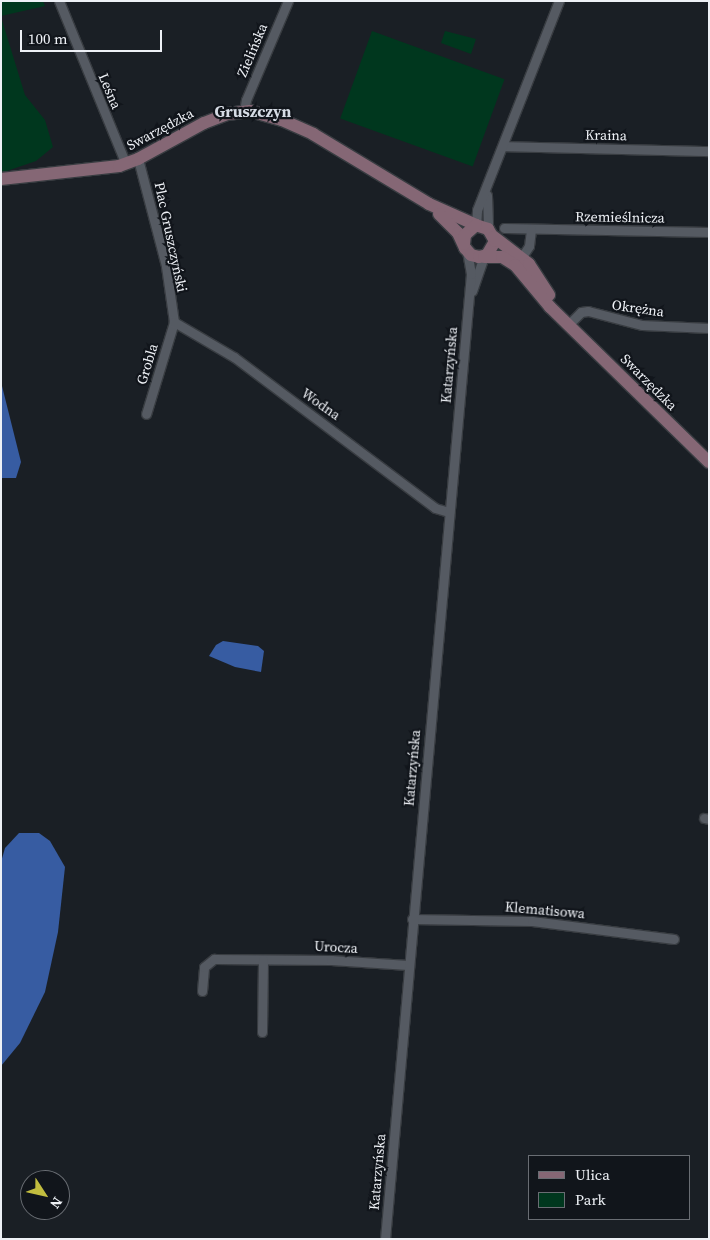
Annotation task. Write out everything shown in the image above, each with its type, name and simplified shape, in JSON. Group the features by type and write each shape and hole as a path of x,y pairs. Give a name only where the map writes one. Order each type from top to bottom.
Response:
{"street":[{"name":"Leśna","path":"59,1 126,164"},
{"name":"Zielińska","path":"244,111 288,1"},
{"path":"484,257 493,249 477,210 486,192 558,1"},
{"name":"Swarzędzka","path":"1,179 98,170 126,164 188,130 228,114 244,111 271,116 313,134 429,204 486,230 518,261 550,307 709,462"},
{"name":"Kraina","path":"503,146 709,151"},
{"name":"Plac Gruszczyński","path":"138,159 166,266 174,322"},
{"path":"486,192 486,230"},
{"name":"Swarzędzka","path":"429,204 458,233 466,248"},
{"name":"Rzemieślnicza","path":"504,228 709,232"},
{"path":"486,230 467,232 466,248 475,257 502,257 518,261 529,246 531,229"},
{"name":"Katarzyńska","path":"385,1239 412,919 471,274 466,248"},
{"name":"Katarzyńska","path":"468,300 484,257"},
{"name":"Okrężna","path":"569,324 581,312 588,311 642,325 709,328"},
{"name":"Grobla","path":"146,414 174,322"},
{"name":"Wodna","path":"174,322 234,357 436,508 449,512"},
{"name":"Klematisowa","path":"412,919 532,921 674,939"},
{"name":"Urocza","path":"202,991 204,967 214,959 408,965"},
{"path":"262,1032 263,960"}],"green space":[{"path":"1,1 43,1 45,6 1,16"},
{"path":"1,17 25,95 45,120 53,147 36,161 1,173"},
{"path":"372,31 504,79 473,167 340,118"},
{"path":"445,31 476,39 471,54 441,43"}],"water":[{"path":"1,382 21,462 16,478 1,478"},
{"path":"223,641 258,646 264,651 261,672 235,667 209,656 216,645"},
{"path":"19,833 39,833 50,841 65,867 58,932 45,992 20,1043 1,1066 1,862 5,848"}],"district":[{"name":"Gruszczyn","path":"253,111"}]}
